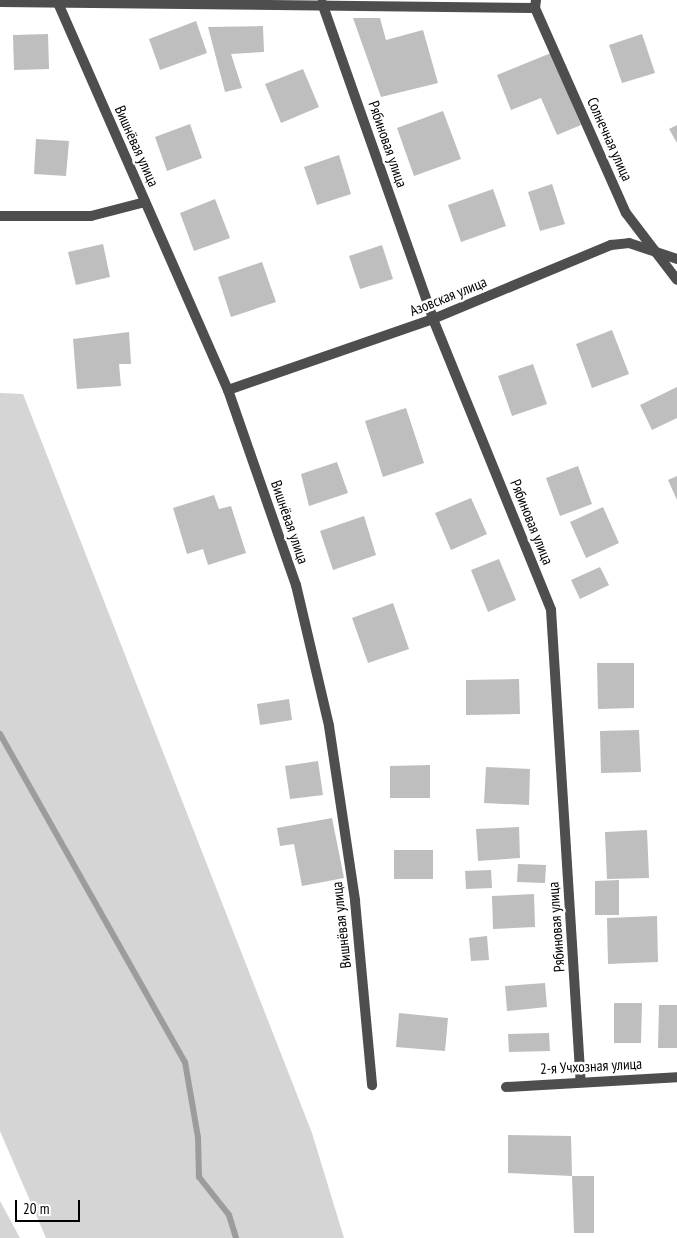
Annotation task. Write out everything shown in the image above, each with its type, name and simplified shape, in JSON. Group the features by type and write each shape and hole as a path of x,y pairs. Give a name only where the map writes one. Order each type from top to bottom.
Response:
{"street":[{"path":"0,2 535,4"},
{"name":"Вишнёвая улица","path":"58,3 228,390 296,585 329,726 355,901 372,1086"},
{"name":"Рябиновая улица","path":"322,3 433,319 551,610 581,1080"},
{"name":"Солнечная улица","path":"535,4 626,213 677,280"},
{"path":"0,216 91,216 145,202"},
{"name":"Азовская улица","path":"228,390 433,319 611,245 630,243 656,250 677,259"},
{"name":"2-я Учхозная улица","path":"506,1087 581,1080 677,1077"}],"shaded area":[{"path":"0,393 23,394 312,1133 344,1238 46,1238 0,1131"},
{"path":"0,1201 20,1238 0,1238"}],"building":[{"path":"353,18 380,18 386,40 423,30 438,83 381,97"},
{"path":"196,21 207,53 160,70 149,39"},
{"path":"263,26 264,52 231,54 242,88 225,92 208,27"},
{"path":"48,34 49,69 14,70 13,35"},
{"path":"642,34 655,73 622,83 609,45"},
{"path":"551,53 581,125 557,135 541,98 511,110 497,75"},
{"path":"303,69 319,107 281,123 265,84"},
{"path":"443,111 461,159 414,176 397,128"},
{"path":"190,124 202,158 167,171 155,137"},
{"path":"677,125 677,143 669,129"},
{"path":"36,139 69,141 66,176 34,174"},
{"path":"339,155 351,194 317,205 304,167"},
{"path":"552,184 565,224 540,231 528,192"},
{"path":"493,189 506,226 461,242 448,205"},
{"path":"215,199 230,238 194,251 180,213"},
{"path":"103,244 110,277 76,285 68,252"},
{"path":"382,245 393,279 360,289 349,256"},
{"path":"262,262 276,302 231,317 218,277"},
{"path":"612,330 629,374 592,388 576,344"},
{"path":"129,332 131,364 119,364 121,386 77,389 73,339"},
{"path":"533,364 547,404 512,416 498,376"},
{"path":"677,387 677,418 652,430 640,405"},
{"path":"406,408 424,463 383,477 365,421"},
{"path":"337,462 348,493 309,506 301,474"},
{"path":"578,466 592,504 560,516 546,478"},
{"path":"677,476 677,500 668,480"},
{"path":"214,495 219,509 231,506 246,553 208,565 203,549 187,554 173,508"},
{"path":"471,498 487,534 451,550 435,513"},
{"path":"603,507 619,543 586,558 570,522"},
{"path":"364,516 376,555 333,570 320,531"},
{"path":"499,559 516,600 488,612 471,570"},
{"path":"600,567 609,585 580,599 571,580"},
{"path":"393,603 409,649 368,663 352,618"},
{"path":"597,663 634,663 634,708 598,709"},
{"path":"519,679 520,714 466,715 466,680"},
{"path":"289,699 292,720 260,725 257,704"},
{"path":"639,730 641,772 601,773 600,731"},
{"path":"318,761 323,795 290,799 285,766"},
{"path":"430,765 430,798 390,798 390,766"},
{"path":"486,767 530,769 529,805 484,803"},
{"path":"332,818 344,878 302,886 294,844 280,846 277,828"},
{"path":"519,827 520,858 478,861 476,829"},
{"path":"647,830 649,878 607,879 605,832"},
{"path":"394,850 433,850 433,879 394,879"},
{"path":"518,864 546,865 545,883 517,882"},
{"path":"491,870 492,888 466,889 465,871"},
{"path":"619,880 619,915 595,915 595,881"},
{"path":"534,894 535,927 493,929 492,896"},
{"path":"657,916 658,962 608,964 607,918"},
{"path":"487,936 489,960 471,961 469,938"},
{"path":"545,983 547,1007 507,1011 505,986"},
{"path":"614,1003 642,1003 641,1043 614,1043"},
{"path":"659,1005 677,1005 677,1048 658,1048"},
{"path":"399,1013 448,1018 445,1051 396,1047"},
{"path":"549,1033 550,1051 509,1052 508,1034"},
{"path":"508,1135 571,1136 572,1176 508,1173"},
{"path":"572,1176 594,1176 594,1233 574,1233"}],"waterway":[{"path":"0,734 185,1062 198,1137 199,1177 229,1215 236,1238"}]}
